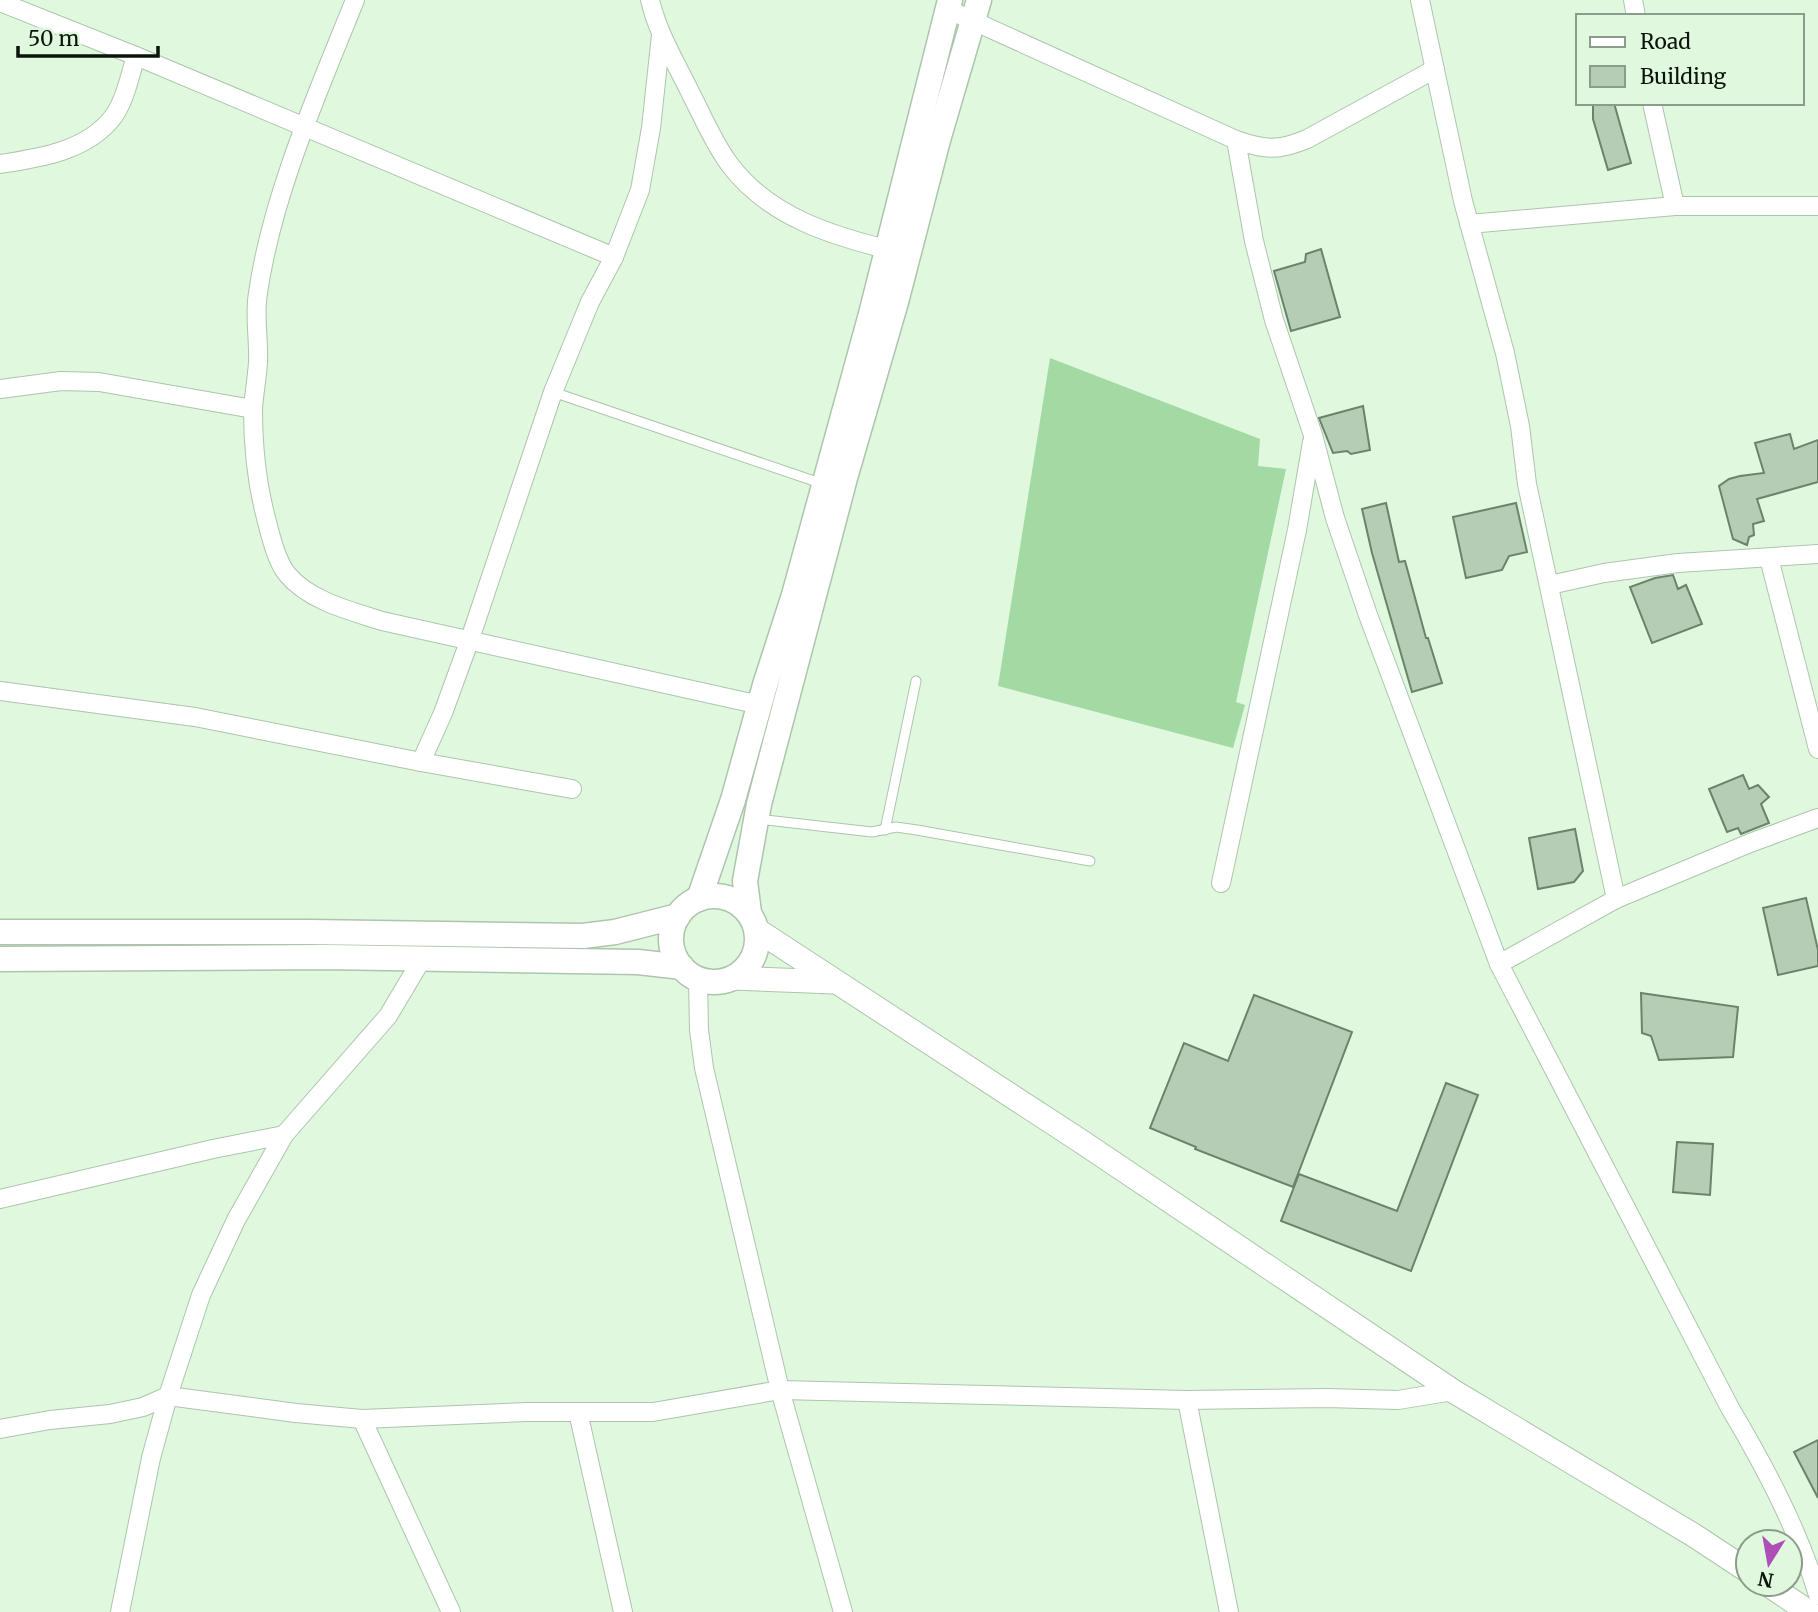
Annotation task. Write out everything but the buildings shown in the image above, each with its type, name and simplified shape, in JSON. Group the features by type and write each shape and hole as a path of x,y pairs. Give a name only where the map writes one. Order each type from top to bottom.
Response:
{"main road":[{"path":"0,959 422,958 638,962 721,982 733,978 748,967 757,949 745,881 756,819 842,491 898,252 949,5"},
{"path":"699,899 733,800 825,485 898,252 937,140 976,10"},
{"path":"690,973 674,955 671,942 678,916 687,906 699,899 717,896 735,901 753,922"},
{"path":"0,932 583,936 615,932 678,916"},
{"path":"159,932 161,958"}],"street":[{"path":"355,0 305,127 281,199 257,296 258,360 253,409 256,479 271,537 287,574 307,591 336,605 382,621 760,705"},
{"path":"650,0 661,35 729,164 757,195 780,212 813,226 898,252"},
{"path":"1420,0 1469,223 1506,353 1520,426 1527,484 1616,899"},
{"path":"0,2 136,56 614,257"},
{"path":"949,5 976,10 1236,140 1262,149 1289,147 1307,139 1435,69"},
{"path":"421,762 443,713 470,639 553,392 590,302 614,257 640,190 651,128 661,35"},
{"path":"0,164 35,159 69,148 95,135 114,116 136,56"},
{"path":"1652,105 1675,206"},
{"path":"1236,140 1254,241 1274,320 1313,435 1335,518 1368,615 1499,964 1730,1408 1761,1461 1810,1569 1818,1595"},
{"path":"1469,223 1675,206 1818,206"},
{"path":"0,389 61,381 99,382 253,409"},
{"path":"1221,883 1297,530 1313,435"},
{"path":"1550,585 1604,573 1678,563 1818,554"},
{"path":"1769,558 1818,749"},
{"path":"0,691 195,717 572,789"},
{"path":"1499,964 1616,899 1750,843 1818,818"},
{"path":"753,922 834,982 1079,1140 1453,1391 1734,1562"},
{"path":"120,1612 151,1458 201,1295 236,1220 284,1135 388,1016 422,958"},
{"path":"690,973 704,1068 780,1390 843,1612"},
{"path":"733,978 834,982"},
{"path":"0,1199 284,1135"},
{"path":"0,1429 143,1408 168,1396 362,1419 527,1412 653,1412 780,1390 1187,1400 1326,1398 1398,1401 1453,1391"},
{"path":"1187,1400 1229,1612"},
{"path":"578,1412 623,1612"},
{"path":"362,1419 451,1612"},
{"path":"1788,1598 1810,1612"}],"lane":[{"path":"553,392 825,485"},
{"path":"885,830 916,681"},
{"path":"756,819 872,832 896,827 1090,861"}],"green space":[{"path":"1050,358 1260,439 1258,466 1286,469 1236,702 1245,705 1233,748 998,686"}]}
